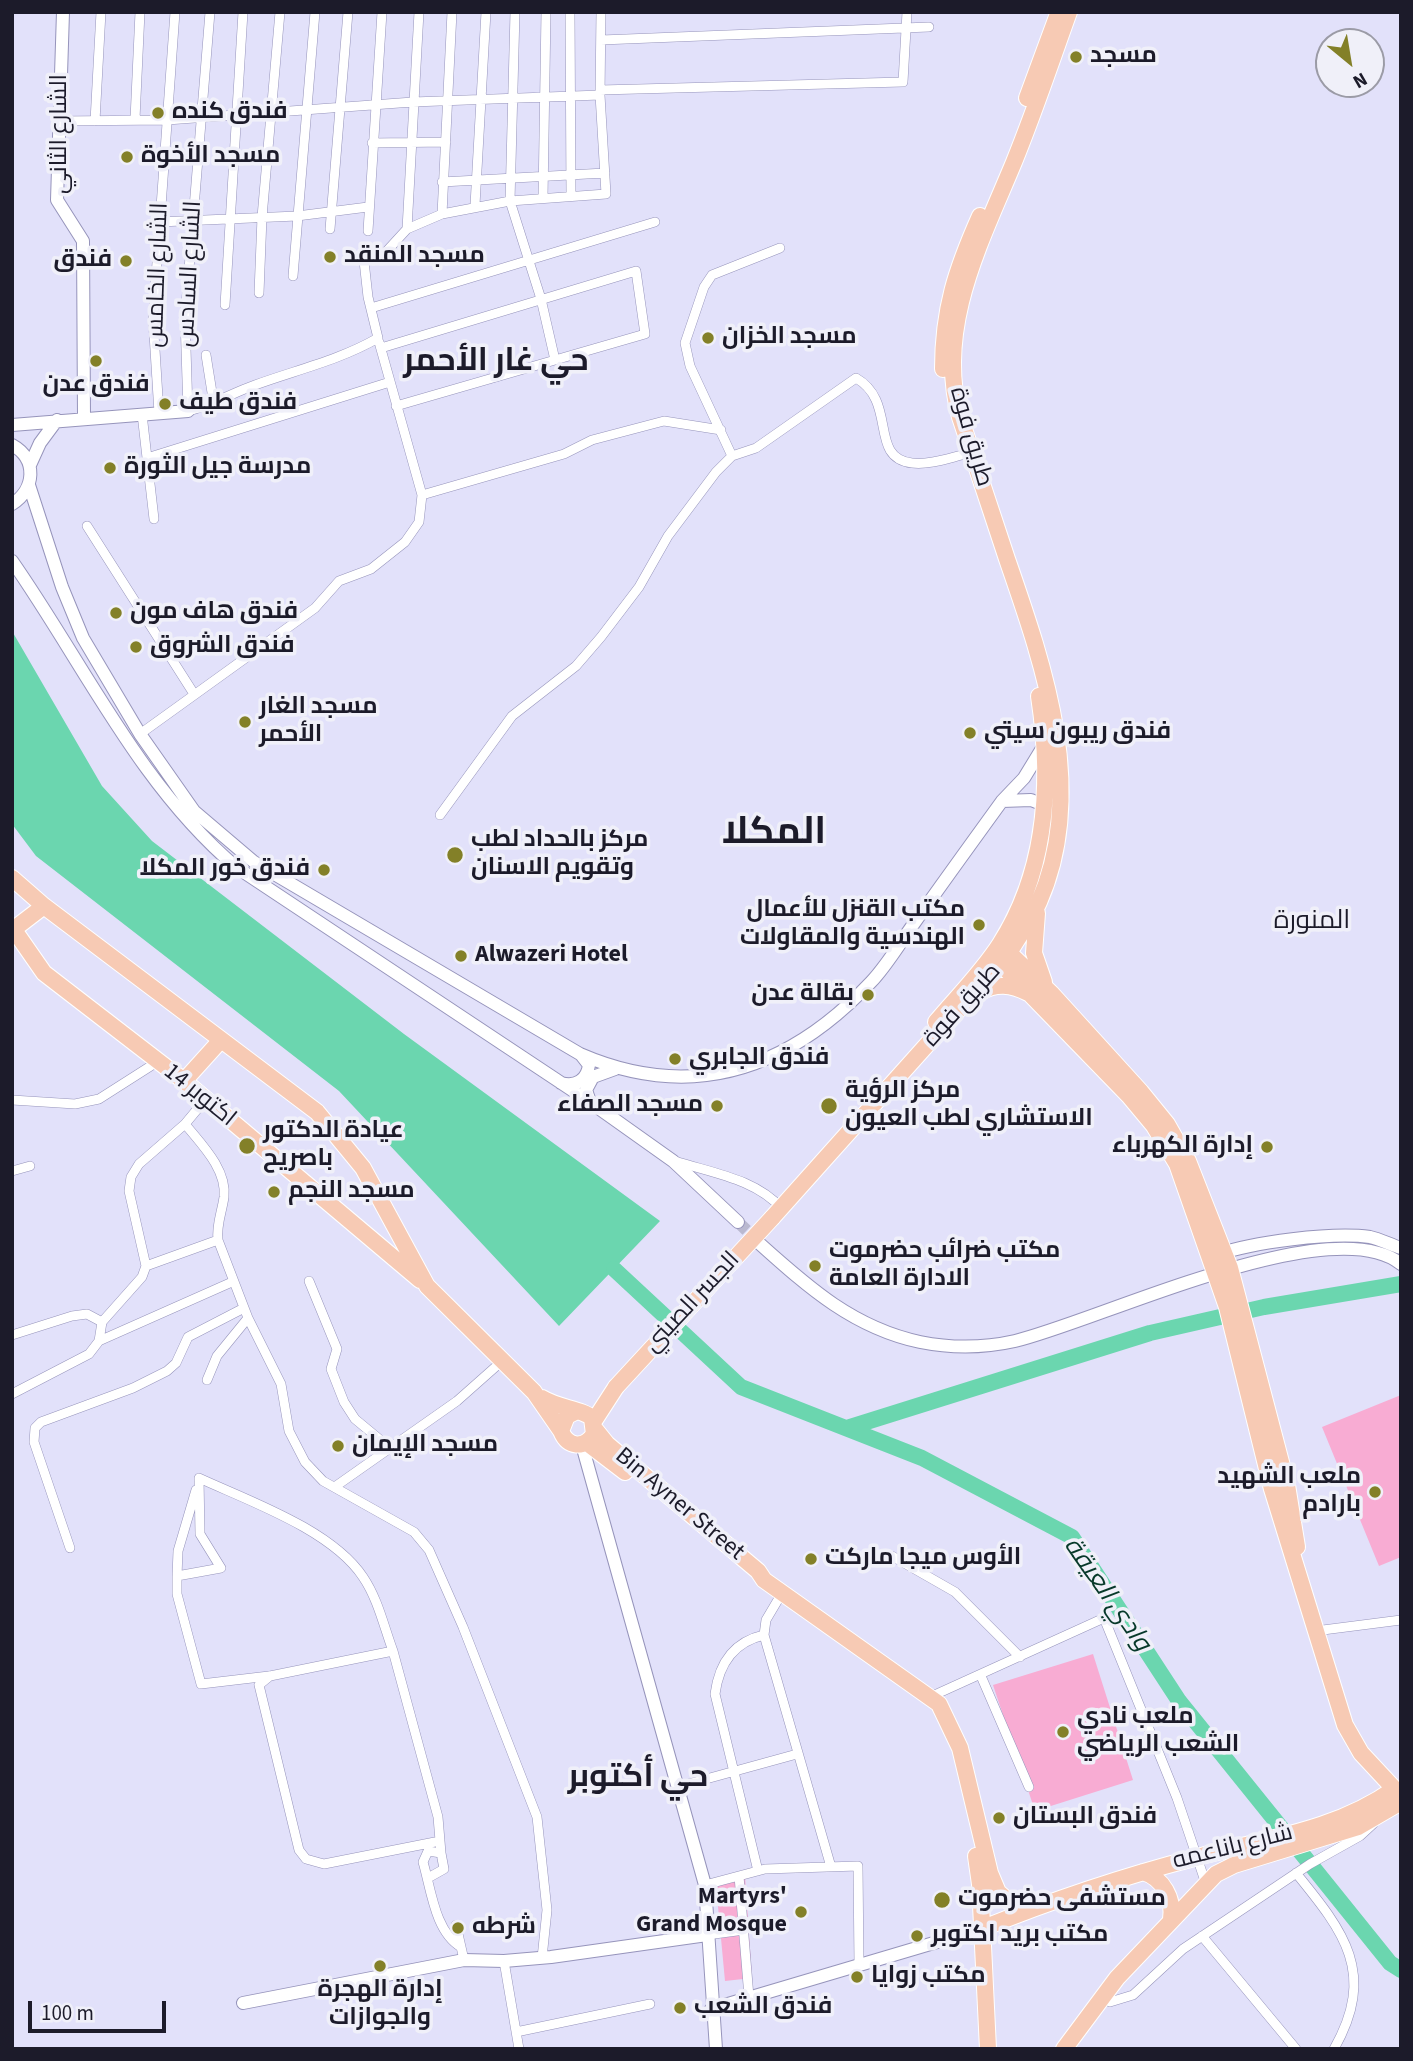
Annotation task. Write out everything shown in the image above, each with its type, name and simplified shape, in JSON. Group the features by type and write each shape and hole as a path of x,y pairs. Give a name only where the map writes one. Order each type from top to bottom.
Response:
{"highway":[{"name":"طريق فوة","path":"778,1211 972,998 1039,902 1054,848 1046,742 1037,684 962,455 943,375 943,330 1058,12"},
{"name":"طريق فوة","path":"778,1211 1001,954 1035,870 1052,808 1057,737 1047,679 955,398 955,335 962,274 1069,12"},
{"path":"12,878 44,906 317,1112 363,1168 427,1286 534,1392 586,1427 566,1441 534,1392"},
{"path":"1039,902 1033,932 1034,953 1043,996"},
{"path":"13,928 44,906"},
{"name":"14 اكتوبر","path":"13,928 44,973 184,1081 427,1286"},
{"path":"1001,954 1043,996 1154,1126 1177,1164 1223,1271 1238,1325 1272,1489 1315,1631 1352,1740 1399,1793"},
{"path":"972,998 988,988 1007,985 1043,996"},
{"path":"184,1081 220,1040"},
{"name":"الجسر الصيني","path":"561,1431 564,1420 586,1427 613,1391 778,1211"},
{"name":"Bin Ayner Street","path":"586,1427 753,1578 764,1580 848,1643 925,1695 947,1715 970,1782 989,1872 998,1892 1013,1905 1033,1908"},
{"name":"Bin Ayner Street","path":"925,1695 945,1735 967,1815 980,1884 988,2049"},
{"name":"شارع باناعمه","path":"981,1929 1033,1908 1143,1872 1197,1857 1246,1853 1378,1816 1399,1793"},
{"name":"شارع باناعمه","path":"1336,1828 1399,1793"},
{"name":"شارع باناعمه","path":"1064,2049 1099,1999 1171,1919 1206,1884 1246,1853"},
{"path":"1143,1872 1155,1877 1164,1886 1171,1904 1171,1919"},
{"path":"1077,2049 1110,2002 1132,1962"}],"main road":[{"name":"الشارع الثاني","path":"63,12 57,200 83,241 84,418"},
{"path":"12,425 188,411"},
{"path":"57,420 40,443 30,466 29,485 73,618 140,734 194,811 254,862 580,1054 615,1069 667,1077 727,1073 787,1051 834,1018 873,980 1002,801 1024,778 1046,742"},
{"path":"12,445 23,453 30,466"},
{"path":"12,504 29,485"},
{"path":"12,561 159,787 210,846 236,867 590,1102 673,1161 738,1222"},
{"path":"1002,801 1031,800 1052,808"},
{"path":"561,1083 574,1084 585,1077 589,1065 580,1054"},
{"path":"590,1102 586,1090 593,1077 615,1069"},
{"path":"1217,1254 1342,1236 1372,1237 1399,1256"},
{"path":"760,1244 810,1289 862,1323 911,1340 953,1346 1015,1341 1223,1271 1285,1255 1364,1250 1399,1256"},
{"path":"586,1427 677,1787 705,1885 711,2009 716,2049"},
{"path":"711,2009 981,1929"},
{"path":"243,2003 463,1953 504,1961 707,1935"}],"street":[{"path":"96,121 101,12"},
{"path":"135,119 140,12"},
{"name":"الشارع الخامس","path":"159,413 153,318 174,12"},
{"name":"الشارع السادس","path":"188,411 185,318 210,12"},
{"path":"225,305 243,12"},
{"path":"259,293 262,217 280,12"},
{"path":"293,276 309,110 315,12"},
{"path":"330,229 338,107 348,12"},
{"path":"368,231 382,12"},
{"path":"407,229 419,12"},
{"path":"442,214 452,12"},
{"path":"475,205 485,12"},
{"path":"515,12 510,201 541,299 555,360"},
{"path":"543,198 546,12"},
{"path":"570,12 571,196"},
{"path":"140,734 316,608 339,581 371,569 405,542 419,522 422,495 379,343 364,261 385,253 407,229 442,214 475,205 606,194 600,92 601,12"},
{"path":"59,121 167,120 375,104 571,96 600,92 903,82 907,12"},
{"path":"601,40 929,27"},
{"path":"372,143 446,142"},
{"path":"442,182 605,173"},
{"path":"159,222 297,216 368,207"},
{"path":"371,309 655,222"},
{"path":"732,456 690,366 685,343 704,287 712,275 780,248"},
{"path":"188,411 214,405 250,387 358,349 636,271 645,334 396,406"},
{"path":"206,355 214,405"},
{"path":"440,815 512,716 576,666 601,637 639,587 668,536 732,456 756,447 856,378 870,386 881,409 885,444 898,459 920,463 962,455"},
{"path":"146,458 390,382"},
{"path":"142,414 154,519"},
{"path":"422,495 564,454 592,440 664,421 721,430"},
{"path":"87,526 194,694"},
{"path":"12,1100 75,1104 103,1098 157,1062"},
{"path":"99,1341 102,1322 142,1277 146,1266 129,1191 131,1177 139,1164 186,1125 205,1100"},
{"path":"186,1125 219,1170 223,1184 218,1240 232,1282 281,1384 289,1430 305,1462 323,1481 414,1532 429,1550 463,1628 537,1817 547,1909 542,1958"},
{"path":"673,1161 756,1187 770,1195 778,1211"},
{"path":"12,1171 30,1166"},
{"path":"146,1266 218,1240"},
{"path":"309,1281 337,1349 331,1369 344,1402 369,1433 390,1448"},
{"path":"12,1394 89,1354 99,1341 232,1282"},
{"path":"70,1548 34,1442 35,1427 41,1422 133,1388 167,1371 176,1363 188,1337 244,1308"},
{"path":"12,1335 72,1315 87,1314 102,1322"},
{"path":"207,1380 217,1356 248,1318"},
{"path":"336,1486 457,1401 501,1362"},
{"path":"177,1576 221,1568 200,1534 199,1478"},
{"path":"199,1478 178,1551 177,1594 201,1684 270,1676 393,1651"},
{"path":"199,1478 313,1533 354,1564 374,1596 393,1651 438,1817 444,1869 428,1878"},
{"path":"892,1556 955,1592 1020,1657"},
{"path":"782,1593 770,1611 764,1635 831,1867"},
{"path":"925,1695 981,1676 1104,1618 1177,1798 1206,1884"},
{"path":"1315,1631 1401,1620"},
{"path":"758,1871 736,1771 715,1694 724,1662 737,1646 764,1635"},
{"path":"270,1676 258,1685 299,1850 306,1859 324,1864 440,1841"},
{"path":"981,1676 1029,1787"},
{"path":"677,1787 797,1754"},
{"path":"1110,2002 1133,1995 1169,1960 1296,1873 1360,1836 1378,1816"},
{"path":"441,1853 428,1851 423,1862 450,1940 463,1953"},
{"path":"705,1885 758,1871 858,1866 859,1965"},
{"path":"1296,1873 1336,1923 1350,1955 1353,1972 1351,2006 1334,2049"},
{"path":"740,1876 749,1997"},
{"path":"456,1925 463,1953"},
{"path":"707,1935 744,1930"},
{"path":"1202,1936 1296,2049"},
{"path":"504,1961 519,2049"},
{"path":"516,2032 650,2004"}],"shaded area":[{"path":"12,631 102,786 152,841 404,1034 660,1221 559,1326 339,1091 36,856 12,824"},
{"name":"ملعب الشهيد بارادم","path":"1401,1395 1401,1557 1379,1566 1322,1427"},
{"name":"ملعب نادي الشعب الرياضي","path":"1093,1654 1133,1780 1035,1811 993,1685"},
{"path":"745,1876 752,1978 725,1981 716,1885"}],"waterway":[{"name":"وادي العيقة","path":"614,1269 741,1387 922,1458 1072,1537 1179,1701 1390,1963 1401,1970"},
{"path":"847,1428 1150,1333 1264,1307 1401,1284"}],"tunnel":[{"path":"738,1222 760,1243"}],"place":[{"name":"مسجد","path":"1076,57"},
{"name":"فندق كنده","path":"158,113"},
{"name":"مسجد الأخوة","path":"127,157"},
{"name":"مسجد المنقد","path":"330,257"},
{"name":"فندق","path":"126,261"},
{"name":"مسجد الخزان","path":"708,338"},
{"name":"فندق عدن","path":"96,361"},
{"name":"فندق طيف","path":"165,404"},
{"name":"مدرسة جيل الثورة","path":"110,468"},
{"name":"فندق هاف مون","path":"116,613"},
{"name":"فندق الشروق","path":"136,647"},
{"name":"مسجد الغار الأحمر","path":"245,722"},
{"name":"فندق ريبون سيتي","path":"970,733"},
{"name":"مركز بالحداد لطب وتقويم الاسنان","path":"455,855"},
{"name":"فندق خور المكلا","path":"324,870"},
{"name":"مكتب القنزل للأعمال الهندسية والمقاولات","path":"979,925"},
{"name":"Alwazeri Hotel","path":"461,956"},
{"name":"بقالة عدن","path":"868,995"},
{"name":"فندق الجابري","path":"675,1059"},
{"name":"مسجد الصفاء","path":"717,1106"},
{"name":"مركز الرؤية الاستشاري لطب العيون","path":"829,1106"},
{"name":"عيادة الدكتور باصريح","path":"247,1146"},
{"name":"إدارة الكهرباء","path":"1267,1147"},
{"name":"مسجد النجم","path":"274,1192"},
{"name":"مكتب ضرائب حضرموت الادارة العامة","path":"815,1266"},
{"name":"مسجد الإيمان","path":"338,1446"},
{"name":"ملعب الشهيد بارادم","path":"1375,1492"},
{"name":"الأوس ميجا ماركت","path":"811,1559"},
{"name":"ملعب نادي الشعب الرياضي","path":"1063,1732"},
{"name":"فندق البستان","path":"999,1818"},
{"name":"مستشفى حضرموت","path":"942,1900"},
{"name":"Martyrs' Grand Mosque","path":"801,1912"},
{"name":"شرطه","path":"458,1928"},
{"name":"مكتب بريد اكتوبر","path":"917,1936"},
{"name":"إدارة الهجرة والجوازات","path":"380,1966"},
{"name":"مكتب زوايا","path":"857,1977"},
{"name":"فندق الشعب","path":"680,2008"}],"district":[{"name":"حي غار الأحمر","path":"496,363"},
{"name":"المكلا","path":"774,835"},
{"name":"المنورة","path":"1312,922"},
{"name":"حي أكتوبر","path":"638,1779"}]}
